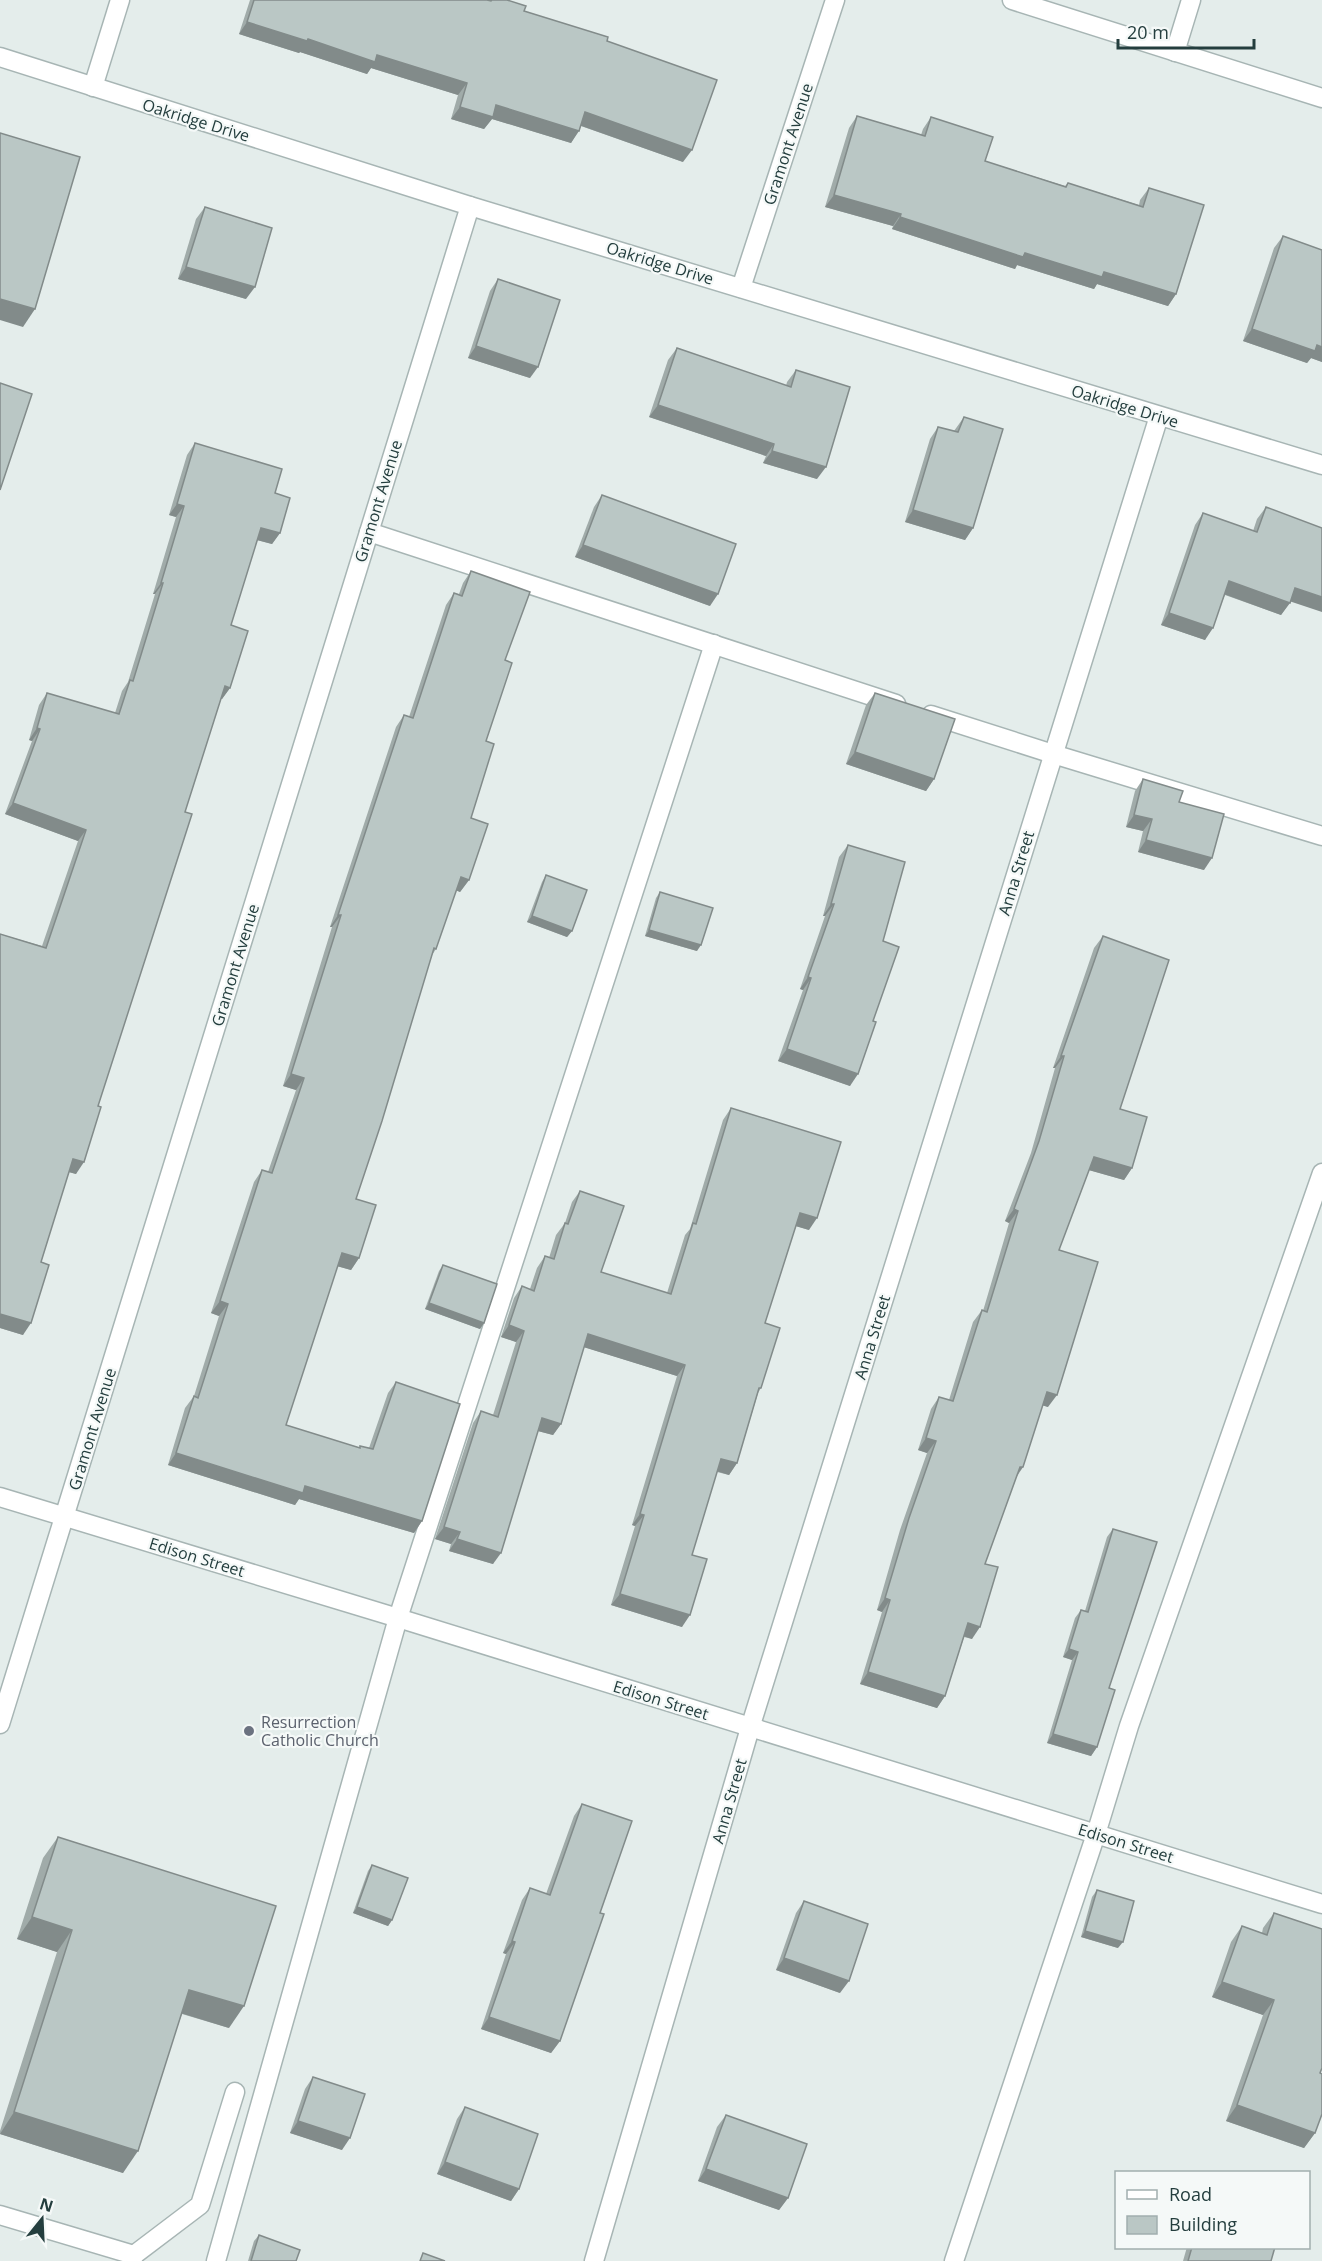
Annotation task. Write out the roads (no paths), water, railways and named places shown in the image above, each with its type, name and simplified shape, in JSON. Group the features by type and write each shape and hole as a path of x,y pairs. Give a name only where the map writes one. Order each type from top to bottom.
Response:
{"street":[{"path":"93,87 120,0"},
{"name":"Gramont Avenue","path":"741,288 835,0"},
{"path":"1012,0 1322,98"},
{"path":"1175,52 1191,0"},
{"name":"Oakridge Drive","path":"0,57 470,206 1322,465"},
{"name":"Gramont Avenue","path":"0,1724 470,206"},
{"name":"Anna Street","path":"594,2261 750,1728 1159,416"},
{"path":"369,532 1053,754 1322,836"},
{"path":"216,2261 398,1618 714,644"},
{"path":"954,2261 1096,1834 1129,1726 1322,1173"},
{"name":"Edison Street","path":"0,1497 1322,1904"},
{"path":"0,2215 133,2258 200,2205 235,2092"}],"place":[{"name":"Resurrection Catholic Church","path":"249,1731"}]}
